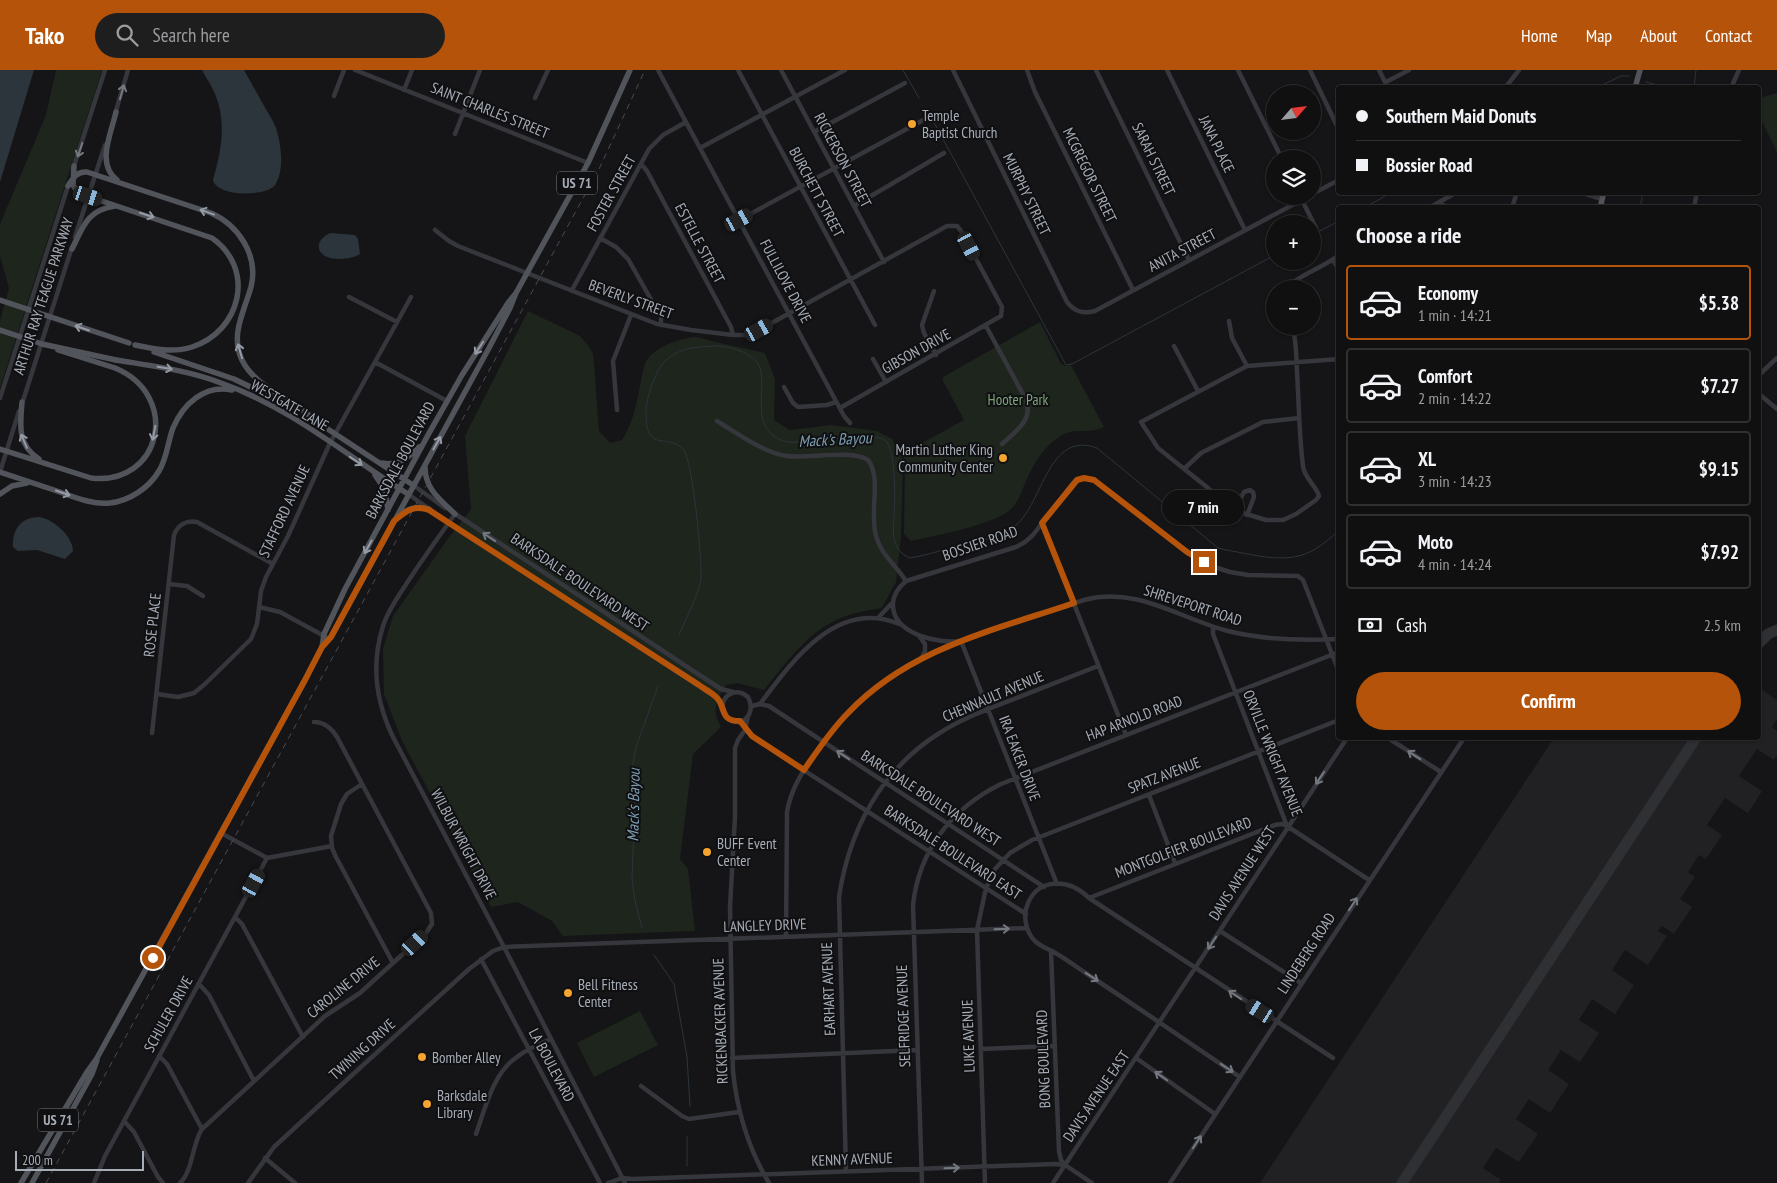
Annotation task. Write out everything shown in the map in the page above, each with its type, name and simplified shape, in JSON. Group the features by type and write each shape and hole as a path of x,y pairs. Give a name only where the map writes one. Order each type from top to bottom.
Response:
{"main road":[{"name":"BARKSDALE BOULEVARD","path":"326,637 366,573 588,163 630,70"},
{"path":"1636,85 1640,70"},
{"path":"116,112 105,161 111,174 124,184"},
{"path":"0,300 132,344 159,350 183,350 200,344 215,334 228,319 237,300 239,285 235,266 230,256 219,243 212,238 88,196 76,190 73,185 74,166"},
{"path":"68,186 74,177 84,172 95,174 223,218 240,236 248,250 252,275 251,285 238,328 238,350 243,361 254,376 312,418"},
{"path":"72,250 83,226 90,217 102,209 118,206"},
{"name":"BARKSDALE BOULEVARD","path":"21,1183 97,1058 305,680 322,647 356,568 424,442 447,401 516,293"},
{"path":"0,330 115,368 138,381 154,407 156,431 146,456 131,470 111,478 91,478 0,449"},
{"name":"WESTGATE LANE","path":"42,344 200,376 247,393 275,408 408,494"},
{"name":"WESTGATE LANE","path":"132,344 234,379 273,397 312,418 413,485"},
{"path":"0,472 96,503 110,503 128,499 149,484 160,470 175,424 183,410 190,403 206,392 217,389 247,393"},
{"path":"447,401 456,407"},
{"path":"22,402 20,429 23,442 34,456 53,465"},
{"path":"375,460 387,464 402,462 412,455 424,442"},
{"path":"426,462 426,476 430,488 455,514"},
{"path":"373,472 385,490 388,510"},
{"path":"0,494 12,486 33,483"},
{"path":"394,521 412,508 429,510"},
{"path":"356,568 366,573"},
{"name":"BARKSDALE BOULEVARD","path":"34,1180 94,1069 97,1058"},
{"path":"59,1120 65,1124"},
{"path":"28,1172 34,1180"}],"street":[{"name":"ARTHUR RAY TEAGUE PARKWAY","path":"0,398 105,70"},
{"name":"ARTHUR RAY TEAGUE PARKWAY","path":"0,472 128,70"},
{"path":"334,96 344,70"},
{"name":"SAINT CHARLES STREET","path":"355,70 588,163"},
{"path":"404,90 412,70"},
{"path":"455,134 480,70"},
{"path":"534,98 548,70"},
{"name":"FULLILOVE DRIVE","path":"658,70 836,402 850,423"},
{"name":"BURCHETT STREET","path":"738,70 875,325"},
{"name":"RICKERSON STREET","path":"781,70 884,262"},
{"path":"700,148 839,71 845,70"},
{"name":"MURPHY STREET","path":"954,70 1067,302"},
{"name":"MCGREGOR STREET","path":"1027,70 1035,92 1133,290"},
{"name":"SARAH STREET","path":"1096,70 1189,260"},
{"name":"JANA PLACE","path":"1167,70 1245,230"},
{"path":"1238,70 1278,150"},
{"path":"1310,70 1336,124"},
{"path":"1380,70 1387,85 1409,70"},
{"path":"1507,85 1519,70"},
{"path":"1732,85 1739,70"},
{"path":"814,132 905,83"},
{"path":"739,220 927,118"},
{"name":"FOSTER STREET","path":"572,290 640,164 656,141 667,132 686,122"},
{"path":"854,206 944,153"},
{"name":"ESTELLE STREET","path":"640,164 647,171 731,327 733,335"},
{"path":"1321,189 1336,182"},
{"path":"1434,205 1452,195"},
{"path":"1441,201 1443,205"},
{"name":"ANITA STREET","path":"1067,302 1072,308 1080,312 1091,312 1289,205"},
{"name":"BEVERLY STREET","path":"435,230 449,242 458,246 528,272 631,315 661,325 733,335 751,334 944,228 954,225 961,231 1002,307 1002,314"},
{"path":"600,238 619,250 631,263 661,317 661,325"},
{"path":"1296,280 1336,258"},
{"path":"1333,260 1336,265"},
{"path":"934,292 922,325 924,333 936,355"},
{"path":"349,296 398,322"},
{"name":"STAFFORD AVENUE","path":"157,694 183,696 194,693 251,639 257,624 263,586 273,564 330,443 411,297"},
{"name":"GIBSON DRIVE","path":"840,408 998,320 1002,314"},
{"path":"617,410 613,361 631,315"},
{"path":"1229,321 1232,338 1247,366"},
{"path":"986,326 1025,398 1028,408 1025,421 1002,444"},
{"path":"1294,335 1296,361 1299,418 1303,470 1317,491 1318,496 1316,500 1296,514 1283,520 1271,521 1247,515 1235,509 1158,448 1141,422 1247,366 1296,361 1336,359"},
{"path":"1174,346 1198,391"},
{"path":"1761,373 1777,358"},
{"path":"873,359 886,382"},
{"path":"375,362 447,401"},
{"path":"784,387 793,403 798,407 827,405 836,402"},
{"path":"1761,396 1777,409"},
{"path":"1184,469 1204,451 1263,422 1299,418"},
{"path":"717,421 763,448 787,456 857,456 868,460 875,473 873,509 876,535 882,552 906,581 898,589 890,606 879,617"},
{"name":"BOSSIER ROAD","path":"906,581 1016,547 1028,540 1073,483 1082,478 1091,479 1192,555 1211,566 1248,576 1298,576 1303,580 1327,640"},
{"name":"BARKSDALE BOULEVARD WEST","path":"413,485 716,686 726,691 737,692"},
{"path":"1235,509 1244,492 1250,490 1254,497 1247,515"},
{"path":"408,494 429,510 711,693 719,699 722,710 727,718 740,721 748,716 752,706 748,697 737,692 725,698 722,710"},
{"name":"WILBUR WRIGHT DRIVE","path":"455,514 398,596 383,626 376,659 378,691 384,715 393,737 624,1180"},
{"name":"ROSE PLACE","path":"152,733 174,535 177,528 193,521 273,564"},
{"path":"1042,523 1126,735"},
{"path":"169,584 187,586 203,596"},
{"name":"SHREVEPORT ROAD","path":"760,704 786,670 811,644 836,626 851,620 879,617 901,624 916,634 941,641 962,641 1074,603 1105,596 1139,599 1188,619 1238,634 1270,639 1336,639"},
{"name":"SHREVEPORT ROAD","path":"893,600 894,614 901,624"},
{"path":"259,607 280,612 326,637"},
{"name":"ORVILLE WRIGHT AVENUE","path":"1213,627 1213,634 1287,826 1369,880"},
{"path":"916,634 922,638 925,644 925,651 921,658"},
{"path":"1327,640 1336,664"},
{"path":"786,937 787,812 791,793 804,770 823,742 847,713 866,695 889,677 921,658 962,641"},
{"name":"IRA EAKER DRIVE","path":"962,641 1056,884"},
{"name":"HAP ARNOLD ROAD","path":"930,852 948,824 959,812 978,797 1014,778 1336,653"},
{"name":"CHENNAULT AVENUE","path":"867,811 885,783 901,764 927,741 949,727 988,709 1098,666"},
{"path":"752,706 760,704"},
{"name":"BARKSDALE BOULEVARD WEST","path":"760,704 769,706 1045,887"},
{"name":"RICKENBACKER AVENUE","path":"748,716 746,730 738,740 735,748 735,809 730,893 732,1058 739,1112 750,1144 769,1183"},
{"name":"BARKSDALE BOULEVARD EAST","path":"740,721 752,736 1026,914 1027,928"},
{"name":"SPATZ AVENUE","path":"1003,860 1022,846 1038,838 1336,721"},
{"name":"CAROLINE DRIVE","path":"180,1183 186,1175 196,1140 202,1129 325,1016 360,993 429,930 432,924 432,917 335,734 322,723 314,722"},
{"name":"DAVIS AVENUE WEST","path":"1160,1023 1287,826 1346,740"},
{"path":"1391,740 1440,772"},
{"name":"LINDEBERG ROAD","path":"1170,1183 1463,740"},
{"path":"362,784 350,791 342,800 331,836 332,846 393,963"},
{"path":"1149,795 1175,863"},
{"name":"EARHART AVENUE","path":"846,1171 839,897 842,877 852,841 867,811"},
{"name":"MONTGOLFIER BOULEVARD","path":"1089,898 1275,825 1282,824 1287,826"},
{"path":"221,833 268,858 332,846"},
{"name":"SELFRIDGE AVENUE","path":"922,1183 913,932 916,886 920,870 930,852"},
{"name":"SCHULER DRIVE","path":"94,1183 104,1156 268,858"},
{"name":"LUKE AVENUE","path":"985,1183 977,930 986,888 995,869 1003,860"},
{"path":"1026,914 1030,900 1038,890 1056,884 1072,886 1195,969 1333,1058"},
{"path":"235,917 242,924 302,1037"},
{"path":"1027,928 1034,940 1044,949 1051,951 1240,1077"},
{"name":"LANGLEY DRIVE","path":"504,947 1027,928"},
{"path":"1220,931 1301,984"},
{"name":"TWINING DRIVE","path":"248,1183 265,1158 284,1138 482,959 493,951 504,947"},
{"name":"BONG BOULEVARD","path":"1051,951 1059,1151 1061,1160 1065,1165"},
{"name":"LA BOULEVARD","path":"482,959 600,1183"},
{"path":"199,984 209,995 254,1081"},
{"name":"DAVIS AVENUE EAST","path":"1053,1183 1160,1023"},
{"path":"476,1134 491,1093 502,1072 516,1057 551,1038"},
{"path":"980,1049 1055,1046"},
{"path":"732,1058 917,1050"},
{"path":"159,1056 167,1064 202,1129"},
{"path":"1136,1058 1215,1114"},
{"path":"641,1086 689,1119 739,1112"},
{"path":"124,1121 134,1132 163,1183"},
{"path":"265,1158 295,1183"},
{"path":"1065,1165 1092,1183"},
{"name":"KENNY AVENUE","path":"608,1183 633,1179 1065,1165"}],"shaded area":[{"path":"0,70 34,70 0,182"},
{"path":"202,70 244,70 276,128 281,165 278,179 270,189 262,192 242,193 223,190 216,186 213,180 222,137 221,116 215,94"},
{"path":"331,233 355,235 358,239 360,254 343,259 325,256 319,250 319,243"},
{"path":"39,517 56,525 70,540 73,551 65,559 37,550 18,551 13,547 14,535 19,526 27,519"},
{"path":"1761,689 1777,700 1777,719 1772,727 1777,731 1777,755 1774,760 1757,749 1739,776 1762,791 1748,813 1725,798 1707,825 1722,835 1706,859 1699,855 1688,872 1695,877 1680,899 1692,907 1674,934 1662,926 1658,931 1667,936 1648,965 1625,950 1612,970 1634,985 1615,1014 1592,999 1579,1020 1599,1033 1580,1062 1561,1050 1548,1070 1569,1084 1550,1113 1529,1099 1516,1119 1538,1134 1519,1162 1496,1148 1483,1168 1501,1180 1499,1183 1260,1183 1553,740 1761,740"}],"green space":[{"path":"56,70 102,70 0,388 0,321 9,288 0,256 0,224 46,115"},
{"path":"1777,93 1777,152 1761,119 1761,97"},
{"path":"528,311 580,336 590,348 593,354 599,431 610,443 622,440 627,432 634,414 644,367 651,355 664,346 696,337 765,353 775,379 774,420 790,430 831,425 877,431 892,439 903,460 901,537 896,582 882,608 848,615 820,630 794,654 764,690 737,683 726,685 716,705 716,715 721,727 693,754 680,859 688,869 695,931 563,936 552,921 518,902 491,907 402,741 384,694 383,649 393,616 471,509 465,436"},
{"name":"Hooter Park","path":"1040,322 1061,364 1065,366 1071,365 1104,427 1094,430 1069,432 1051,443 1033,467 1017,502 1005,514 964,529 911,541 904,534 905,461 901,448 926,441 964,420 943,381 943,377"},
{"path":"640,1011 658,1045 594,1077 577,1043"}],"waterway":[{"path":"903,70 919,98"},
{"name":"Mack's Bayou","path":"1694,85 1696,70"},
{"path":"1602,85 1621,76 1629,76"},
{"path":"1646,82 1658,85"},
{"path":"931,117 1066,365 1072,364 1266,260"},
{"path":"1369,205 1387,195"},
{"name":"Mack's Bayou","path":"1641,205 1642,195"},
{"path":"1321,230 1336,223"},
{"name":"Mack's Bayou","path":"679,635 695,599 701,579 693,490 687,457 683,449 671,442 659,440 650,435 647,427 646,410 648,398 661,365 678,352 688,349 722,346 736,349 755,360 761,372 761,411 763,420 773,436 783,441 806,442 869,437 880,438 887,442 892,457 894,478 894,539 899,550 910,558 985,540 1009,530 1025,515 1057,459 1067,449 1081,445 1097,448 1218,548 1273,558 1296,557 1317,548 1336,533"},
{"name":"Mack's Bayou","path":"642,928 632,879 635,801 633,763 636,747 658,686"},
{"name":"Mack's Bayou","path":"654,955 674,984 687,1057 690,1106"},
{"name":"Mack's Bayou","path":"687,1136 687,1166"}],"taxiway":[{"path":"1761,641 1768,634 1777,630"},
{"path":"1402,1183 1695,740"}],"railway":[{"path":"46,1183 600,167 645,70"}],"place":[{"name":"Temple Baptist Church","path":"912,124"},
{"name":"Martin Luther King Community Center","path":"1003,458"},
{"name":"BUFF Event Center","path":"707,852"},
{"name":"Bell Fitness Center","path":"568,993"},
{"name":"Bomber Alley","path":"422,1057"},
{"name":"Barksdale Library","path":"427,1104"}],"route":[{"path":"153,958 322,647 331,637 394,521 409,510 417,508 429,510 699,685 719,699 727,718 740,721 752,736 804,770 823,742 847,713 889,677 926,655 950,645 1074,603 1042,523 1077,480 1084,478 1094,480 1187,552 1204,562"}]}
